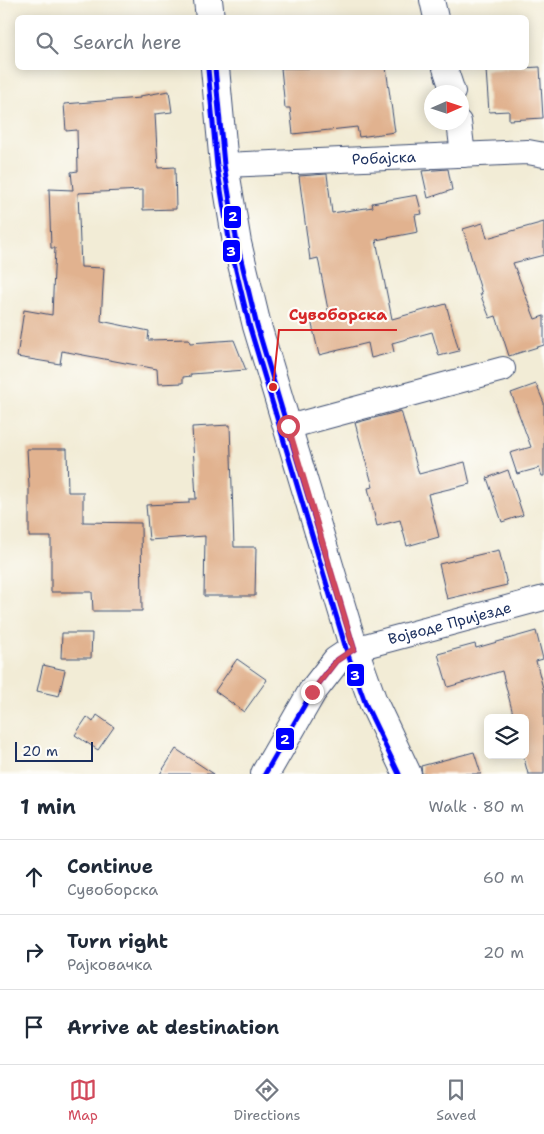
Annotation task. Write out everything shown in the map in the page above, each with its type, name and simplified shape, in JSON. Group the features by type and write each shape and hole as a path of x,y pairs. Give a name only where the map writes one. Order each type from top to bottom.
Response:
{"main road":[{"path":"208,0 210,15"},
{"path":"214,70 224,165 237,243 257,326 354,649 373,702 407,774"},
{"path":"265,774 312,692 336,661 354,649"}],"street":[{"path":"432,0 435,15"},
{"path":"446,70 451,85"},
{"path":"460,130 463,155"},
{"name":"Робајска","path":"224,165 528,152 544,155"},
{"path":"288,426 503,369"},
{"name":"Војводе Пријезде","path":"354,649 544,598"}],"building":[{"path":"540,67 543,118 509,120 509,111 489,112 486,70 529,70 529,68"},
{"path":"281,70 386,70 395,132 359,137 357,127 293,134 290,108 285,108"},
{"path":"169,91 172,112 155,114 158,168 175,167 176,209 143,210 143,190 78,193 81,267 104,268 101,321 149,331 148,340 189,339 190,343 234,340 246,370 191,374 191,376 183,377 183,383 158,384 157,369 62,351 60,364 17,357 24,310 52,315 55,248 51,248 49,189 73,190 71,172 78,171 77,130 66,131 64,104 140,98 140,96"},
{"path":"448,169 452,190 428,198 422,171"},
{"path":"327,174 332,213 373,207 372,203 417,195 422,214 415,215 418,232 376,240 392,319 446,304 459,351 439,356 432,332 392,343 394,352 371,358 368,343 319,355 311,320 329,315 318,258 310,260 299,176"},
{"path":"544,222 544,255 513,263 535,319 544,316 544,345 509,356 496,316 490,318 480,294 482,294 463,229 483,223 487,238"},
{"path":"536,384 544,403 544,476 542,476 539,468 517,474 510,453 531,447 511,393"},
{"path":"401,411 419,474 465,462 470,484 428,494 439,537 407,546 400,520 377,526 368,488 373,487 355,423"},
{"path":"230,425 234,547 256,547 255,596 204,596 205,536 149,540 146,505 189,503 189,499 196,499 192,427"},
{"path":"27,449 67,449 68,492 83,492 83,522 141,523 142,611 93,611 92,592 51,592 51,537 29,537"},
{"path":"508,470 523,515 502,522 487,478"},
{"path":"499,550 507,585 447,599 439,564"},
{"path":"536,631 543,659 536,661 544,692 544,774 528,774 524,759 529,759 529,714 513,714 502,671 448,687 438,654 475,644 476,648"},
{"path":"62,633 92,633 91,658 61,658"},
{"path":"237,659 267,680 244,712 215,691"},
{"path":"43,665 65,670 59,696 37,691"},
{"path":"97,715 114,727 98,750 75,735 87,717 93,722"},
{"path":"176,749 214,774 160,774"},
{"path":"474,752 481,774 422,774 421,766"}],"transit line":[{"name":"3","path":"208,70 217,166 230,245 250,328 347,652 366,705 399,774"},
{"name":"2","path":"215,70 224,165 237,243 257,326 354,649"},
{"name":"2","path":"265,774 312,692 336,661 354,649"}],"place":[{"name":"Сувоборска","path":"273,387"}],"route":[{"path":"288,426 354,649 336,661 312,692"}]}
